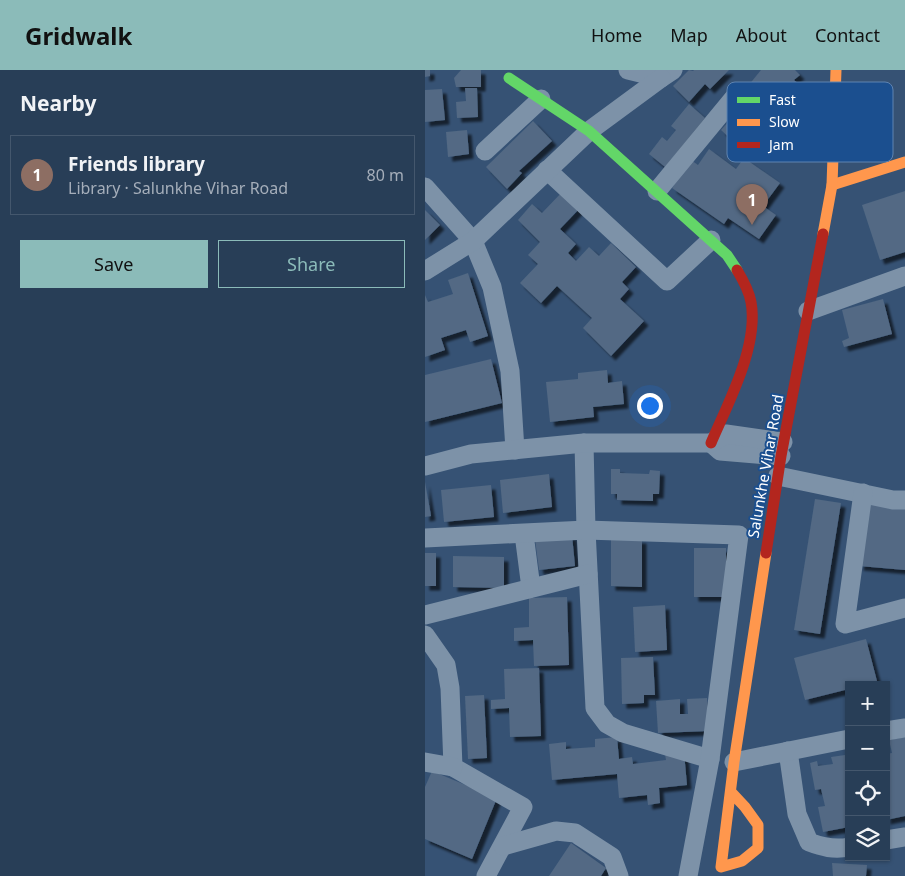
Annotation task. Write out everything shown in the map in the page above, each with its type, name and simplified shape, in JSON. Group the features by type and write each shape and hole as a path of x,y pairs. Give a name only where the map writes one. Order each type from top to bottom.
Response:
{"street":[{"path":"628,70 667,74"},
{"path":"425,271 473,241 589,131 667,74"},
{"path":"509,78 589,131 727,255 743,280 751,303 752,327 741,369 711,443"},
{"path":"485,152 541,98"},
{"path":"657,191 727,106"},
{"name":"Salunkhe Vihar Road","path":"731,792 758,824 758,848 742,861 721,868 734,762 777,476 831,185 832,162"},
{"path":"831,185 905,162"},
{"path":"547,170 667,281 711,240"},
{"path":"425,187 473,241 492,287 510,371 515,450"},
{"path":"808,311 905,276"},
{"path":"425,466 471,454 584,443 711,443 726,434 782,449"},
{"path":"584,443 586,530 595,708 607,724 623,733 710,759"},
{"path":"777,476 893,500 905,500"},
{"path":"863,493 845,624 905,608"},
{"path":"425,538 586,530 739,535 710,759 688,876"},
{"path":"524,534 531,588"},
{"path":"425,615 588,574"},
{"path":"425,635 446,665 450,688 453,767"},
{"path":"890,730 905,728"},
{"path":"734,762 845,740"},
{"path":"788,751 797,814 809,842 823,848 845,848"},
{"path":"425,762 453,767 523,807 486,876"},
{"path":"503,846 556,831 575,833 612,857 619,876"},
{"path":"890,839 905,836"}],"building":[{"path":"425,70 430,70 430,76 425,77"},
{"path":"461,70 481,70 481,87 456,87 454,78"},
{"path":"689,70 729,70 710,89 705,84 689,102 673,86"},
{"path":"761,70 795,70 800,75 794,80 796,82 751,82"},
{"path":"465,88 477,88 478,117 457,118 456,102 466,101"},
{"path":"442,89 445,120 425,122 425,90"},
{"path":"689,104 705,118 665,167 649,154 662,137 667,141 676,130 671,126"},
{"path":"533,121 552,141 519,171 522,173 507,189 486,167"},
{"path":"727,123 727,136 721,130"},
{"path":"467,130 469,154 448,157 446,132"},
{"path":"709,149 736,169 741,162 750,162 780,183 763,206 776,215 759,239 728,218 724,224 672,188 691,160 698,165"},
{"path":"564,190 581,207 560,229 576,244 568,253 576,261 589,247 599,256 611,243 636,267 622,282 629,289 620,299 644,321 611,356 583,328 592,318 557,286 541,303 520,283 538,264 528,255 540,242 518,220 532,204 542,213"},
{"path":"905,191 905,252 880,260 862,205"},
{"path":"425,210 440,225 425,240"},
{"path":"468,273 488,336 470,342 466,330 441,338 445,350 425,357 425,295 428,302 453,294 448,280"},
{"path":"883,299 892,334 844,347 842,341 849,338 842,310"},
{"path":"491,359 502,403 425,422 425,375"},
{"path":"607,370 608,383 622,381 624,404 593,407 594,417 550,422 546,382 578,379 578,373"},
{"path":"611,469 620,469 620,473 649,474 650,470 660,471 659,494 653,494 653,501 617,500 617,494 611,494"},
{"path":"549,474 552,507 503,513 500,480"},
{"path":"425,482 431,516 425,517"},
{"path":"491,485 494,517 444,522 441,490"},
{"path":"815,499 841,503 820,634 794,630"},
{"path":"870,503 905,504 905,570 859,566"},
{"path":"572,535 575,566 539,570 535,539"},
{"path":"611,539 642,539 642,587 611,586"},
{"path":"694,548 726,548 726,597 694,597"},
{"path":"425,553 436,553 436,586 425,586"},
{"path":"453,556 504,557 504,588 453,587"},
{"path":"567,597 569,665 534,666 533,640 514,641 514,628 529,627 529,598"},
{"path":"665,605 667,650 635,652 633,607"},
{"path":"866,639 877,681 845,681 845,690 805,700 794,658"},
{"path":"653,657 655,695 644,695 644,703 622,704 621,658"},
{"path":"539,668 541,736 510,737 509,708 491,709 491,700 505,699 504,669"},
{"path":"484,695 487,758 468,759 465,696"},
{"path":"707,698 709,731 658,733 656,701 680,699 680,714 688,714 687,699"},
{"path":"617,737 619,759 632,757 633,764 666,760 665,754 684,752 687,785 659,788 660,803 648,805 647,795 619,798 617,774 552,780 549,744 566,742 566,749 595,747 595,739"},
{"path":"905,737 905,816 890,819 890,753 892,753 890,740"},
{"path":"845,755 845,828 823,832 818,807 825,806 821,789 815,790 810,763 817,761 818,766 833,764 831,757"},
{"path":"432,771 497,798 472,859 425,839 425,787"},
{"path":"571,843 606,868 601,876 549,876"},
{"path":"832,863 867,865 866,876 833,876"}],"traffic: fast":[{"path":"509,78 589,131 727,255 737,270"}],"traffic: slow":[{"path":"836,70 836,82"},
{"path":"823,234 832,185 833,162"},
{"path":"832,185 905,162"},
{"path":"731,792 758,825 758,848 742,861 721,867 734,762 766,553"}],"traffic: jam":[{"path":"766,553 781,456 823,234"},
{"path":"711,443 740,374 751,337 751,302 744,282 737,270"}],"place":[{"name":"Friends library","path":"752,225"}]}
